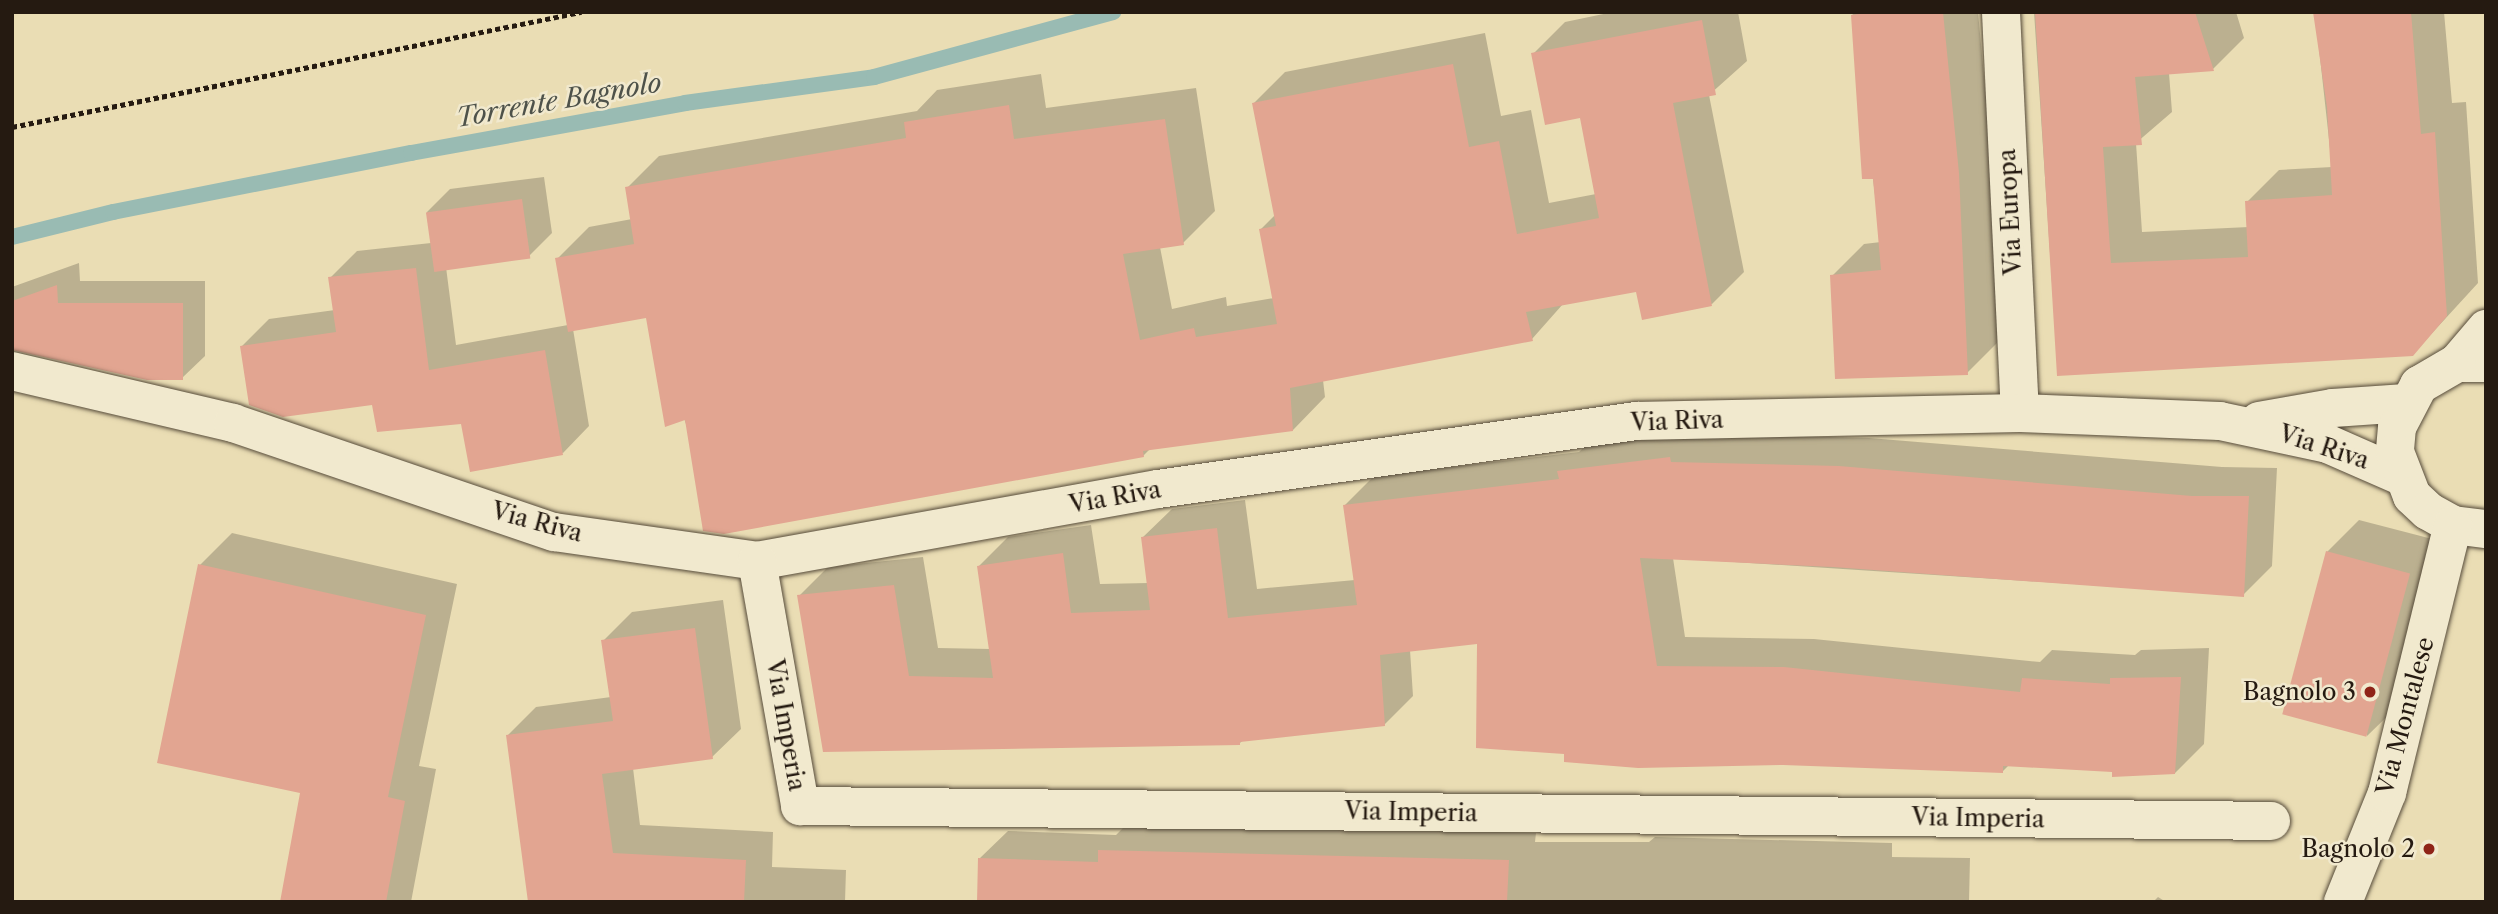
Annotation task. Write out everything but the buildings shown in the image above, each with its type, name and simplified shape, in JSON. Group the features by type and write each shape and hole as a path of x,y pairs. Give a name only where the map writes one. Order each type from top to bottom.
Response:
{"street":[{"name":"Via Europa","path":"2001,12 2020,413"},
{"name":"Via Montalese","path":"2343,902 2387,793 2469,527 2428,511 2401,476 2395,452 2397,427 2406,403 2436,372 2472,363 2486,329"},
{"name":"Via Riva","path":"12,371 233,423 554,532 757,561 1158,489 1636,421 2020,413 2244,424 2328,444 2401,476"},
{"name":"Via Riva","path":"2244,424 2333,408 2406,403"},
{"name":"Via Imperia","path":"757,561 800,806 2271,821"}],"path":[{"path":"12,127 581,12"}],"waterway":[{"name":"Torrente Bagnolo","path":"12,237 113,212 411,153 685,103 874,77 1113,12"}],"place":[{"name":"Bagnolo 3","path":"2370,692"},
{"name":"Bagnolo 2","path":"2429,849"}]}
